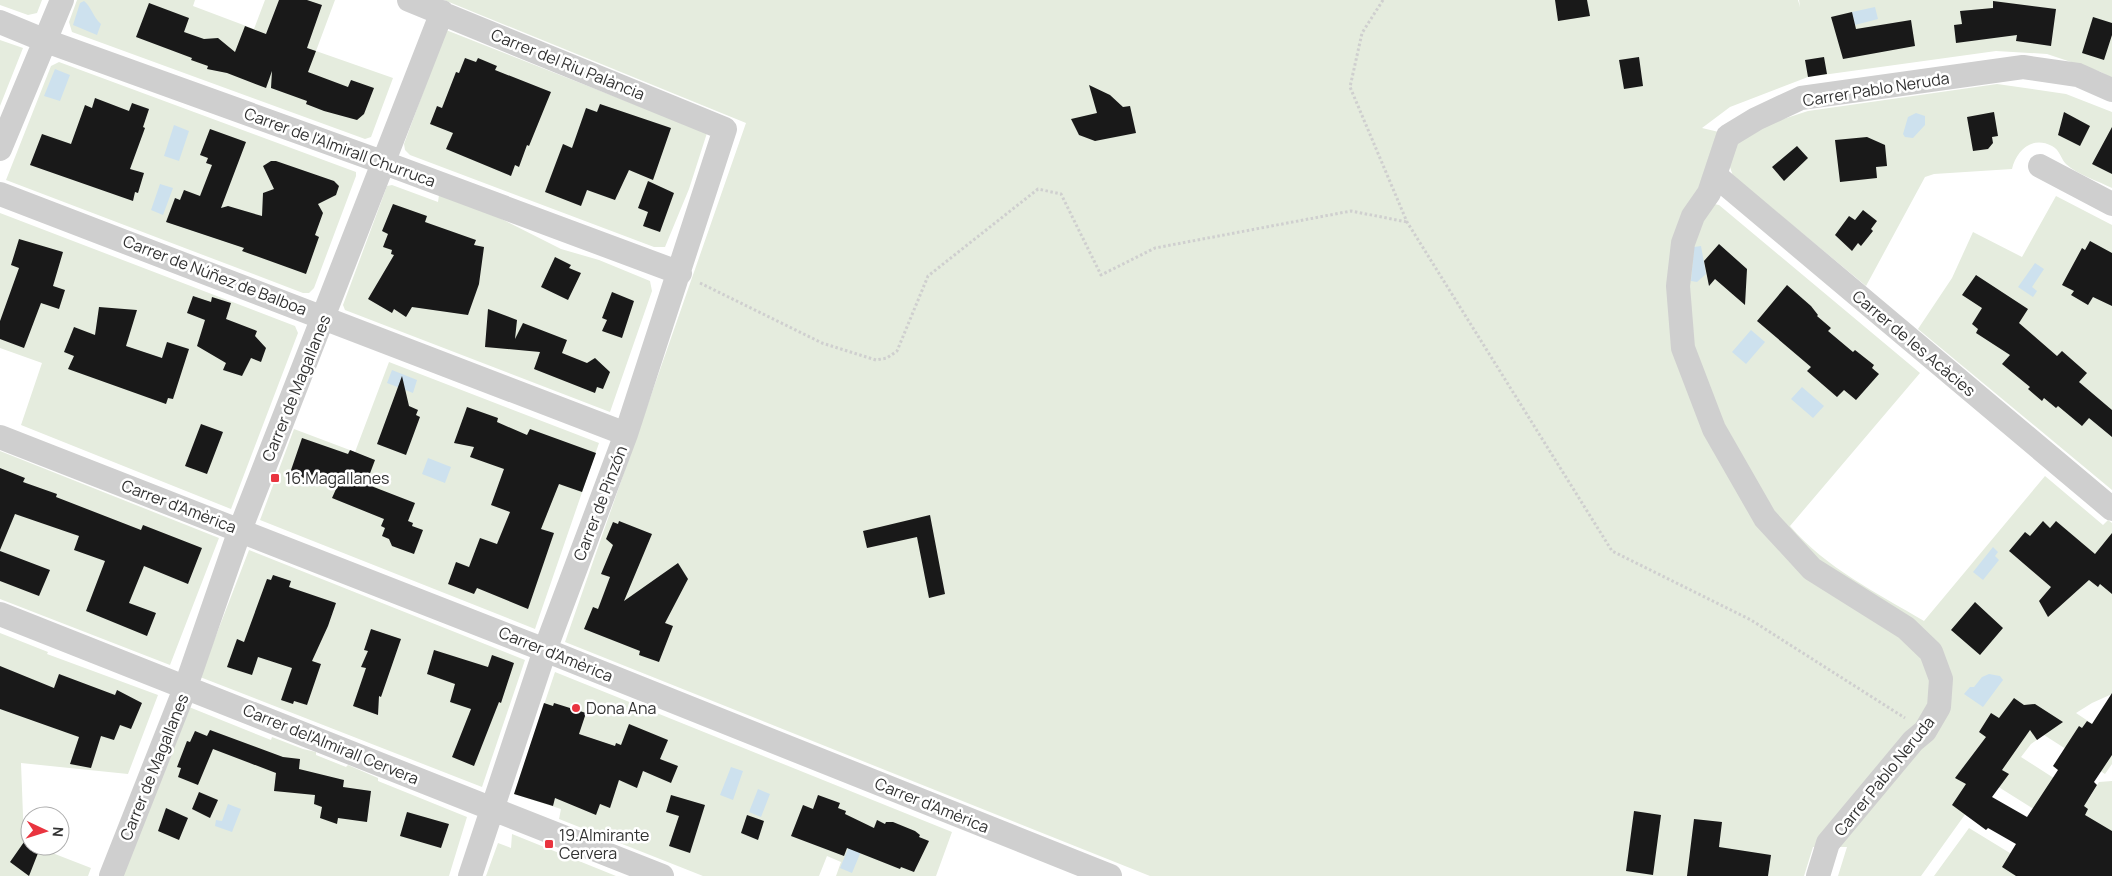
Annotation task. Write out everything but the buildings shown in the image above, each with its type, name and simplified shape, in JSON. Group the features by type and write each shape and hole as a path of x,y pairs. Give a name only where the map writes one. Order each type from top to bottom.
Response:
{"street":[{"path":"0,148 62,0"},
{"name":"Carrer del Riu Palància","path":"409,0 725,128"},
{"name":"Carrer de Magallanes","path":"111,876 186,686 240,530 442,12"},
{"name":"Carrer de l'Almirall Churruca","path":"0,22 46,41 382,162 690,278"},
{"name":"Carrer Pablo Neruda","path":"1818,876 1828,843 1914,741 1925,731 1939,707 1941,679 1931,652 1906,628 1812,569 1765,518 1714,429 1682,348 1678,286 1683,243 1693,216 1709,193 1728,136 1756,119 1801,98 2023,67 2078,75 2112,90"},
{"name":"Carrer de Pinzón","path":"470,876 545,650 626,434 690,278 725,128"},
{"path":"2040,166 2112,204"},
{"name":"Carrer de les Acàcies","path":"1716,176 2112,509"},
{"name":"Carrer de Núñez de Balboa","path":"0,194 325,316 626,434"},
{"name":"Carrer d'Amèrica","path":"0,437 545,650 1110,876"},
{"name":"Carrer del'Almirall Cervera","path":"0,614 186,686 662,876"}],"path":[{"path":"1383,0 1362,33 1350,87 1407,222 1612,551 1751,620 1925,731"},
{"path":"690,278 822,343 876,360 887,358 896,351 928,276 1038,189 1061,194 1101,275 1155,248 1351,211 1407,222"}],"shaded area":[{"path":"0,0 42,0 37,13 28,15 0,5"},
{"path":"77,0 195,0 193,6 254,29 265,0 335,0 316,51 393,78 371,137 365,139 72,32 69,22"},
{"path":"444,0 1798,0 1800,7 1799,0 2112,0 2112,78 2101,72 2047,54 1996,51 1808,77 1730,107 1702,128 1723,133 1714,204 1719,205 1920,373 1790,526 1804,541 1853,579 1924,621 2045,476 2103,525 2108,520 2112,523 2112,694 2076,713 2112,737 2112,764 2105,774 2044,735 2031,744 2021,757 2088,800 2099,782 2112,781 2112,876 1934,876 1969,828 2044,874 2070,832 1989,781 1921,876 1838,876 1847,847 1813,847 1804,876 1150,876 565,642 746,123"},
{"path":"446,30 707,133 689,189 665,247 654,247 410,155 405,150 404,144"},
{"path":"0,40 23,48 0,106"},
{"path":"59,62 356,172 314,288 309,293 303,293 6,180 51,66"},
{"path":"1997,84 2066,94 2112,112 2112,188 2076,171 2066,164 2055,148 2038,142 2021,151 2012,169 1934,174 1925,177 1866,286 1733,176 1728,161 1733,144 1768,124 1808,111"},
{"path":"392,185 438,202 440,188 561,249 599,260 650,281 652,291 610,412 345,310 343,305 387,186"},
{"path":"2056,196 2112,225 2112,490 1918,329 1952,278 1973,232 2022,257"},
{"path":"0,213 295,326 298,333 231,509 21,425 42,363 0,348"},
{"path":"389,362 599,443 535,629 260,520 294,429 355,452"},
{"path":"0,451 219,538 170,665 0,599"},
{"path":"249,550 525,660 482,787 200,677"},
{"path":"0,633 48,652 47,654 158,695 128,774 21,763 23,806 20,806 20,856 60,856 91,868 88,876 0,876"},
{"path":"555,672 952,832 936,876 836,876 841,862 827,856 819,876 703,876 559,819 561,809 514,794"},
{"path":"189,707 271,740 272,737 316,752 316,755 346,767 348,765 378,778 378,781 467,817 449,876 123,876"},
{"path":"512,834 616,876 486,876 498,843 511,848"}],"water":[{"path":"84,1 101,24 97,35 73,25 80,3"},
{"path":"1875,7 1878,19 1855,25 1852,12"},
{"path":"55,69 70,75 60,101 44,96"},
{"path":"1916,113 1925,116 1925,125 1913,138 1905,137 1903,134 1908,117"},
{"path":"174,125 189,131 179,161 164,156"},
{"path":"160,184 173,188 163,215 151,210"},
{"path":"1701,246 1706,274 1697,282 1691,281 1694,247"},
{"path":"2035,263 2044,269 2032,287 2037,291 2033,297 2018,287"},
{"path":"1751,330 1765,342 1746,364 1732,352"},
{"path":"392,370 417,380 413,393 387,383"},
{"path":"1802,387 1824,406 1813,418 1791,399"},
{"path":"428,458 451,467 445,483 422,474"},
{"path":"1993,547 1998,552 1995,556 1999,560 1983,580 1973,572"},
{"path":"1989,674 2000,676 2003,680 1983,707 1964,694 1970,687 1974,687 1982,677"},
{"path":"731,767 743,771 733,800 720,795"},
{"path":"758,789 770,794 761,817 749,812"},
{"path":"228,804 241,809 232,832 215,826 216,820 222,821"},
{"path":"850,844 862,849 852,873 840,868"}],"place":[{"name":"16.Magallanes","path":"275,478"},
{"name":"Dona Ana","path":"576,708"},
{"name":"19.Almirante Cervera","path":"549,844"}]}
